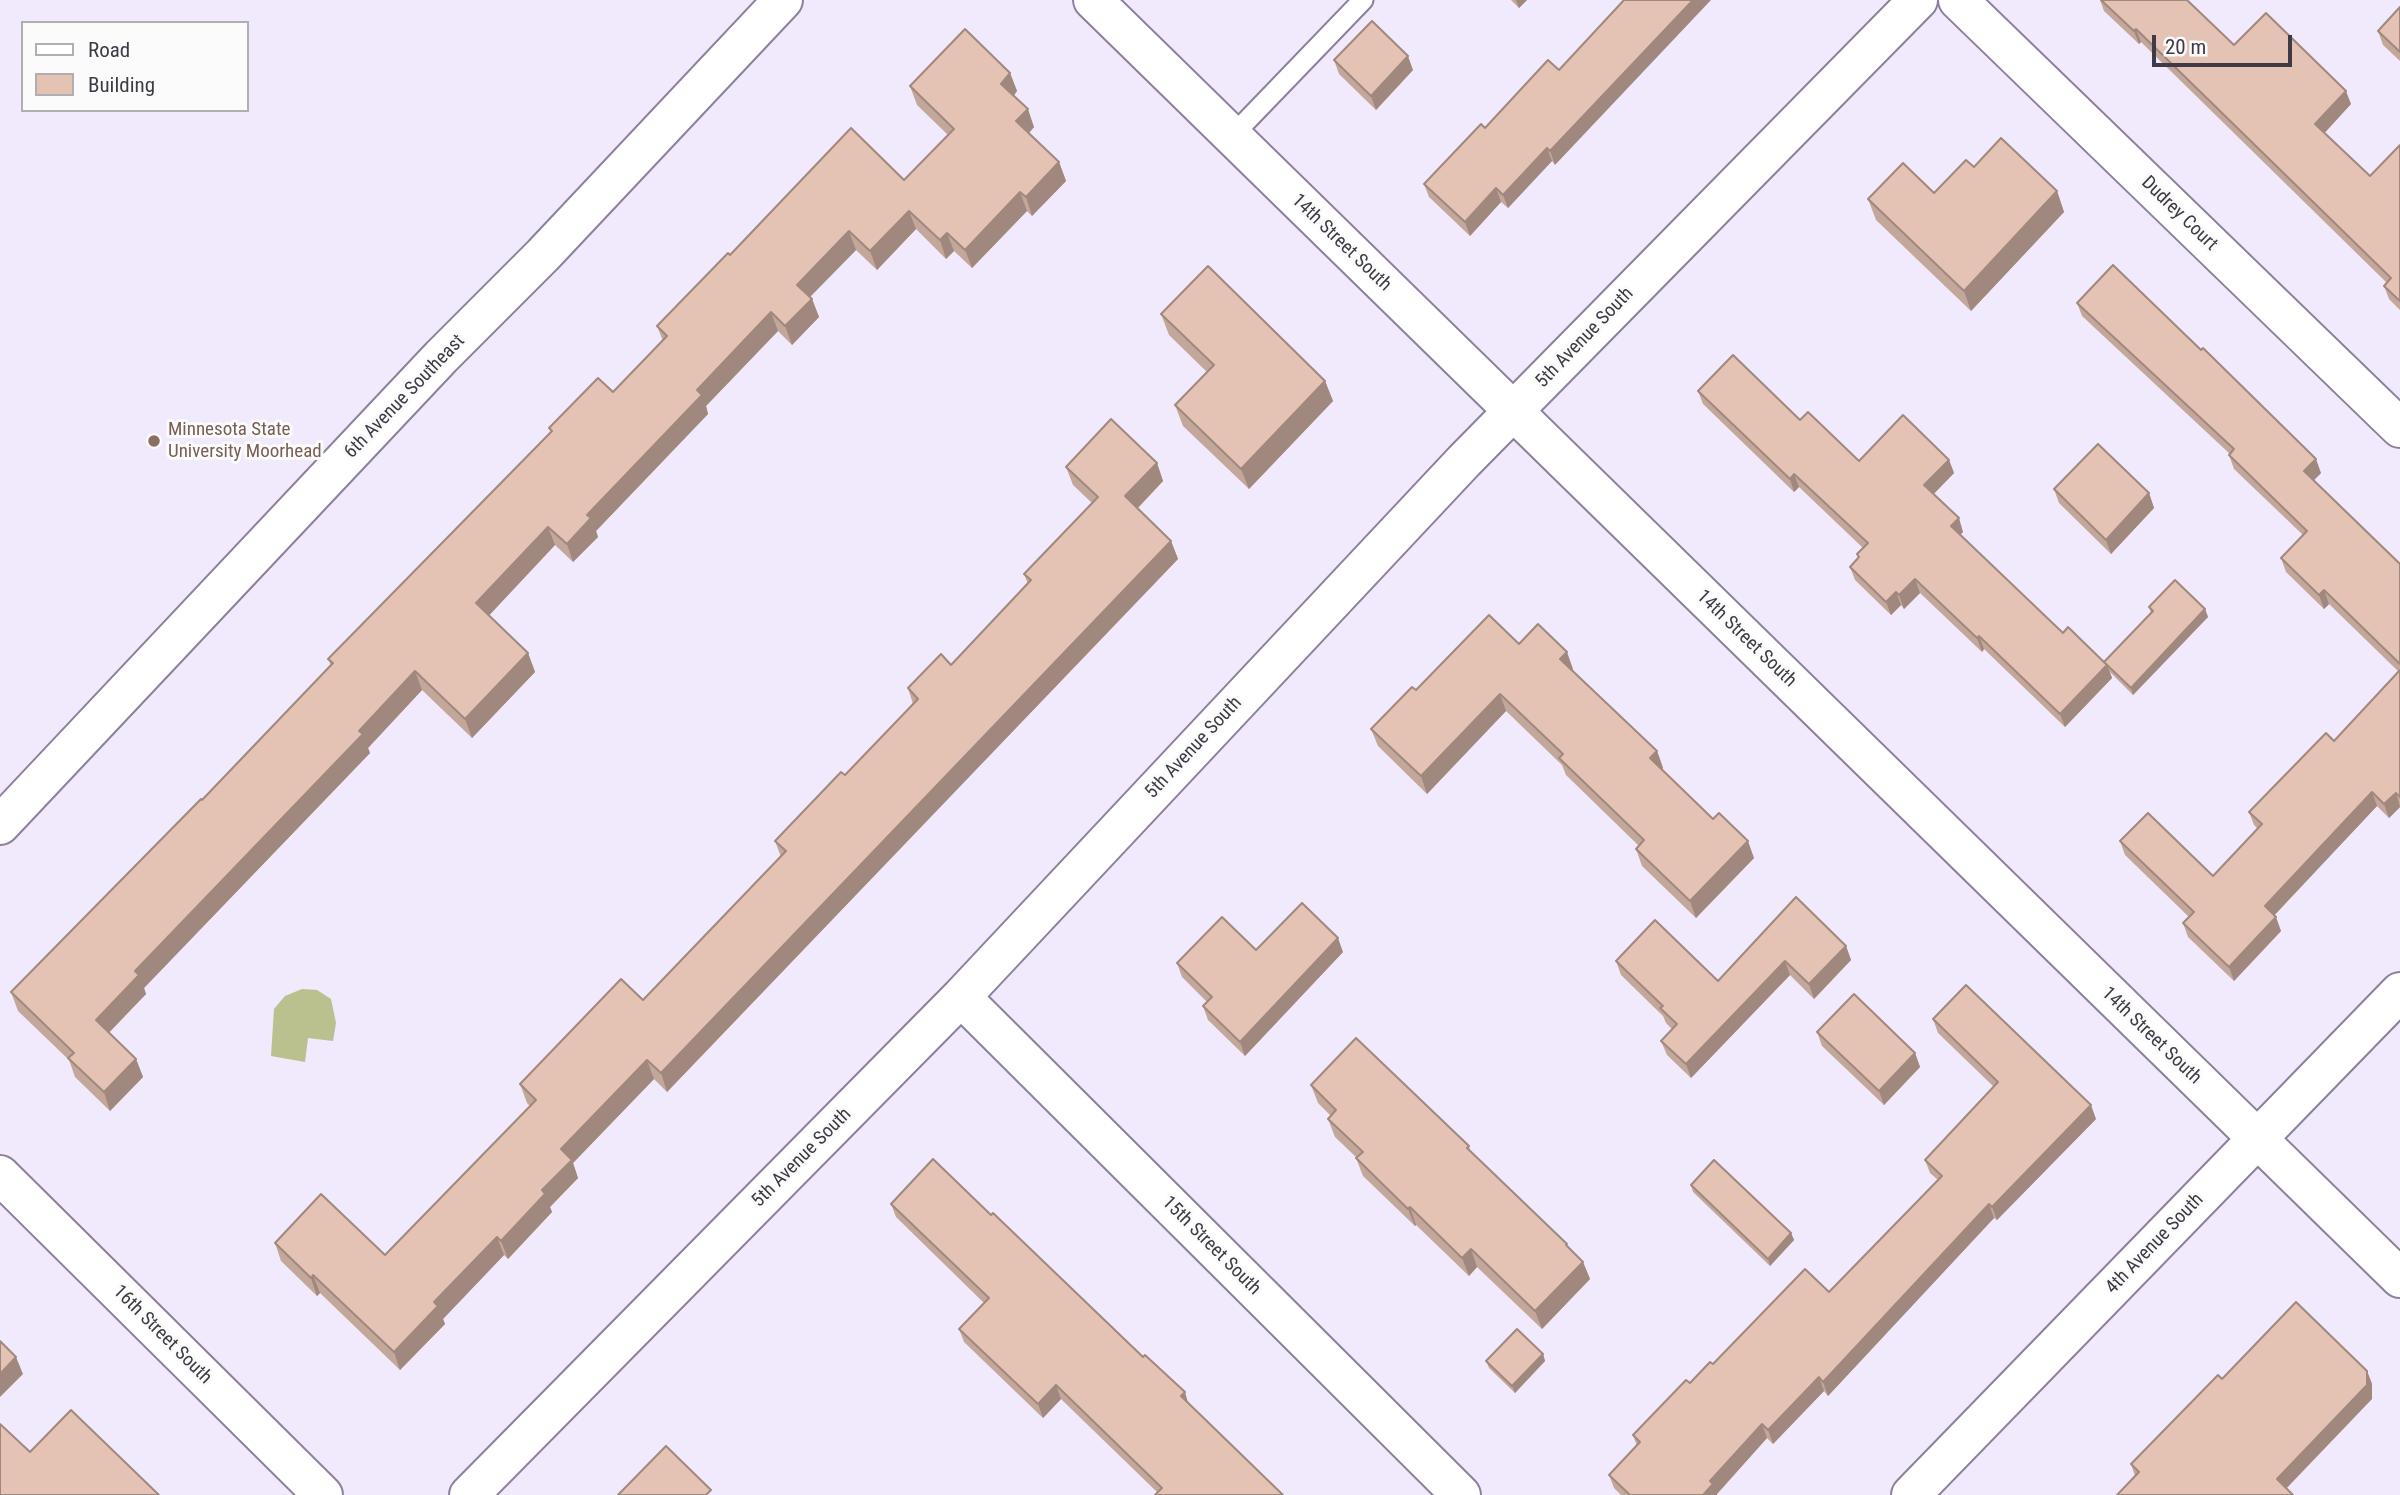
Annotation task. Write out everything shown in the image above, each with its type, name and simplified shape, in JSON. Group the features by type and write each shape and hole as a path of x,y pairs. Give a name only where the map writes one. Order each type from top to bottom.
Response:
{"street":[{"name":"6th Avenue Southeast","path":"0,825 783,0"},
{"name":"14th Street South","path":"1093,0 2400,1278"},
{"name":"5th Avenue South","path":"468,1495 961,997 1464,461 1918,0"},
{"name":"Dudrey Court","path":"1958,0 2400,428"},
{"name":"4th Avenue South","path":"1911,1495 2400,992"},
{"name":"15th Street South","path":"961,997 1461,1495"},
{"name":"16th Street South","path":"0,1175 323,1495"}],"lane":[{"path":"1232,136 1363,0"}],"green space":[{"path":"302,989 317,990 331,999 336,1023 333,1041 308,1038 305,1062 271,1056 274,1009 285,996"}],"building":[{"path":"1624,0 1693,0 1550,151 1547,148 1503,195 1496,188 1465,222 1424,184 1481,124 1485,128 1548,60 1559,70"},
{"path":"2101,0 2187,0 2234,45 2266,13 2346,91 2315,124 2370,176 2400,145 2400,301 2384,286 2391,278 2136,29 2134,31"},
{"path":"2400,7 2400,52 2378,31"},
{"path":"1372,21 1408,56 1371,96 1334,60"},
{"path":"965,29 1010,73 1001,84 1028,109 1016,121 1059,162 1026,197 1020,192 965,250 947,233 940,240 909,211 870,251 849,231 797,285 812,299 785,326 771,312 697,390 702,395 587,515 591,518 567,544 548,527 476,603 528,653 465,719 415,671 359,731 363,734 135,971 139,975 96,1020 136,1059 104,1092 68,1058 74,1053 11,992 202,800 333,663 328,659 552,431 549,428 598,378 613,392 667,336 657,326 728,253 730,255 851,128 904,180 954,129 910,86"},
{"path":"2001,138 2057,191 1964,291 1868,199 1903,163 1934,193 1966,160 1974,167"},
{"path":"2113,265 2201,350 2203,348 2316,459 2304,471 2400,564 2400,664 2324,590 2319,595 2281,558 2307,531 2229,455 2234,449 2077,303"},
{"path":"1208,266 1325,381 1241,469 1175,405 1214,365 1161,314"},
{"path":"1733,355 1800,420 1808,412 1859,461 1903,415 1949,460 1924,485 1959,518 1951,526 2063,633 2068,627 2107,665 2060,714 1915,579 1899,595 1896,592 1886,602 1850,567 1859,557 1857,554 1868,543 1794,474 1790,479 1698,391"},
{"path":"1111,419 1157,463 1125,496 1171,541 661,1073 647,1060 561,1149 572,1160 542,1190 545,1194 501,1241 497,1237 434,1302 438,1306 394,1352 275,1243 321,1194 385,1255 536,1100 520,1084 621,979 643,1000 786,851 775,841 841,772 845,775 918,699 908,688 941,654 951,665 1031,580 1024,574 1098,497 1066,467"},
{"path":"2098,444 2149,493 2106,540 2054,489"},
{"path":"2175,580 2205,609 2131,688 2104,662 2153,611 2149,607"},
{"path":"1489,615 1519,644 1538,624 1567,652 1560,659 1657,751 1650,758 1713,819 1719,813 1748,841 1690,901 1636,849 1644,840 1559,758 1563,754 1500,694 1421,776 1371,729 1412,687 1416,690"},
{"path":"2400,670 2400,797 2396,793 2384,804 2372,792 2265,906 2276,917 2229,967 2183,923 2194,912 2120,841 2148,813 2213,876 2262,824 2249,812 2326,733 2334,741"},
{"path":"1796,897 1846,946 1809,984 1785,961 1686,1064 1661,1041 1677,1024 1660,1008 1663,1006 1616,961 1655,920 1718,981"},
{"path":"1302,903 1338,938 1240,1042 1203,1006 1212,997 1177,963 1222,917 1256,950"},
{"path":"1966,985 2091,1105 1992,1207 1989,1204 1823,1382 1819,1377 1768,1430 1762,1424 1710,1481 1713,1484 1703,1495 1630,1495 1609,1475 1640,1442 1633,1435 1686,1380 1690,1383 1710,1362 1713,1364 1805,1269 1829,1292 1942,1176 1925,1160 1998,1082 1933,1019"},
{"path":"1854,994 1915,1053 1879,1091 1817,1032"},
{"path":"1356,1038 1469,1146 1467,1148 1583,1262 1535,1311 1471,1249 1462,1258 1410,1207 1408,1209 1356,1158 1363,1152 1328,1119 1336,1110 1311,1085"},
{"path":"933,1159 1143,1357 1145,1355 1185,1392 1181,1396 1283,1495 1155,1495 1162,1488 1056,1385 1038,1404 959,1329 989,1298 891,1204"},
{"path":"1714,1160 1791,1233 1768,1259 1691,1185"},
{"path":"2296,1302 2367,1371 2367,1385 2277,1479 2293,1495 2117,1495 2139,1472 2131,1464 2218,1375 2222,1379"},
{"path":"1517,1329 1543,1354 1512,1386 1486,1361"},
{"path":"0,1341 16,1357 0,1374"},
{"path":"71,1410 159,1495 0,1495 0,1424 30,1452"},
{"path":"666,1446 711,1490 706,1495 618,1495"}],"place":[{"name":"Minnesota State University Moorhead","path":"154,441"}]}
